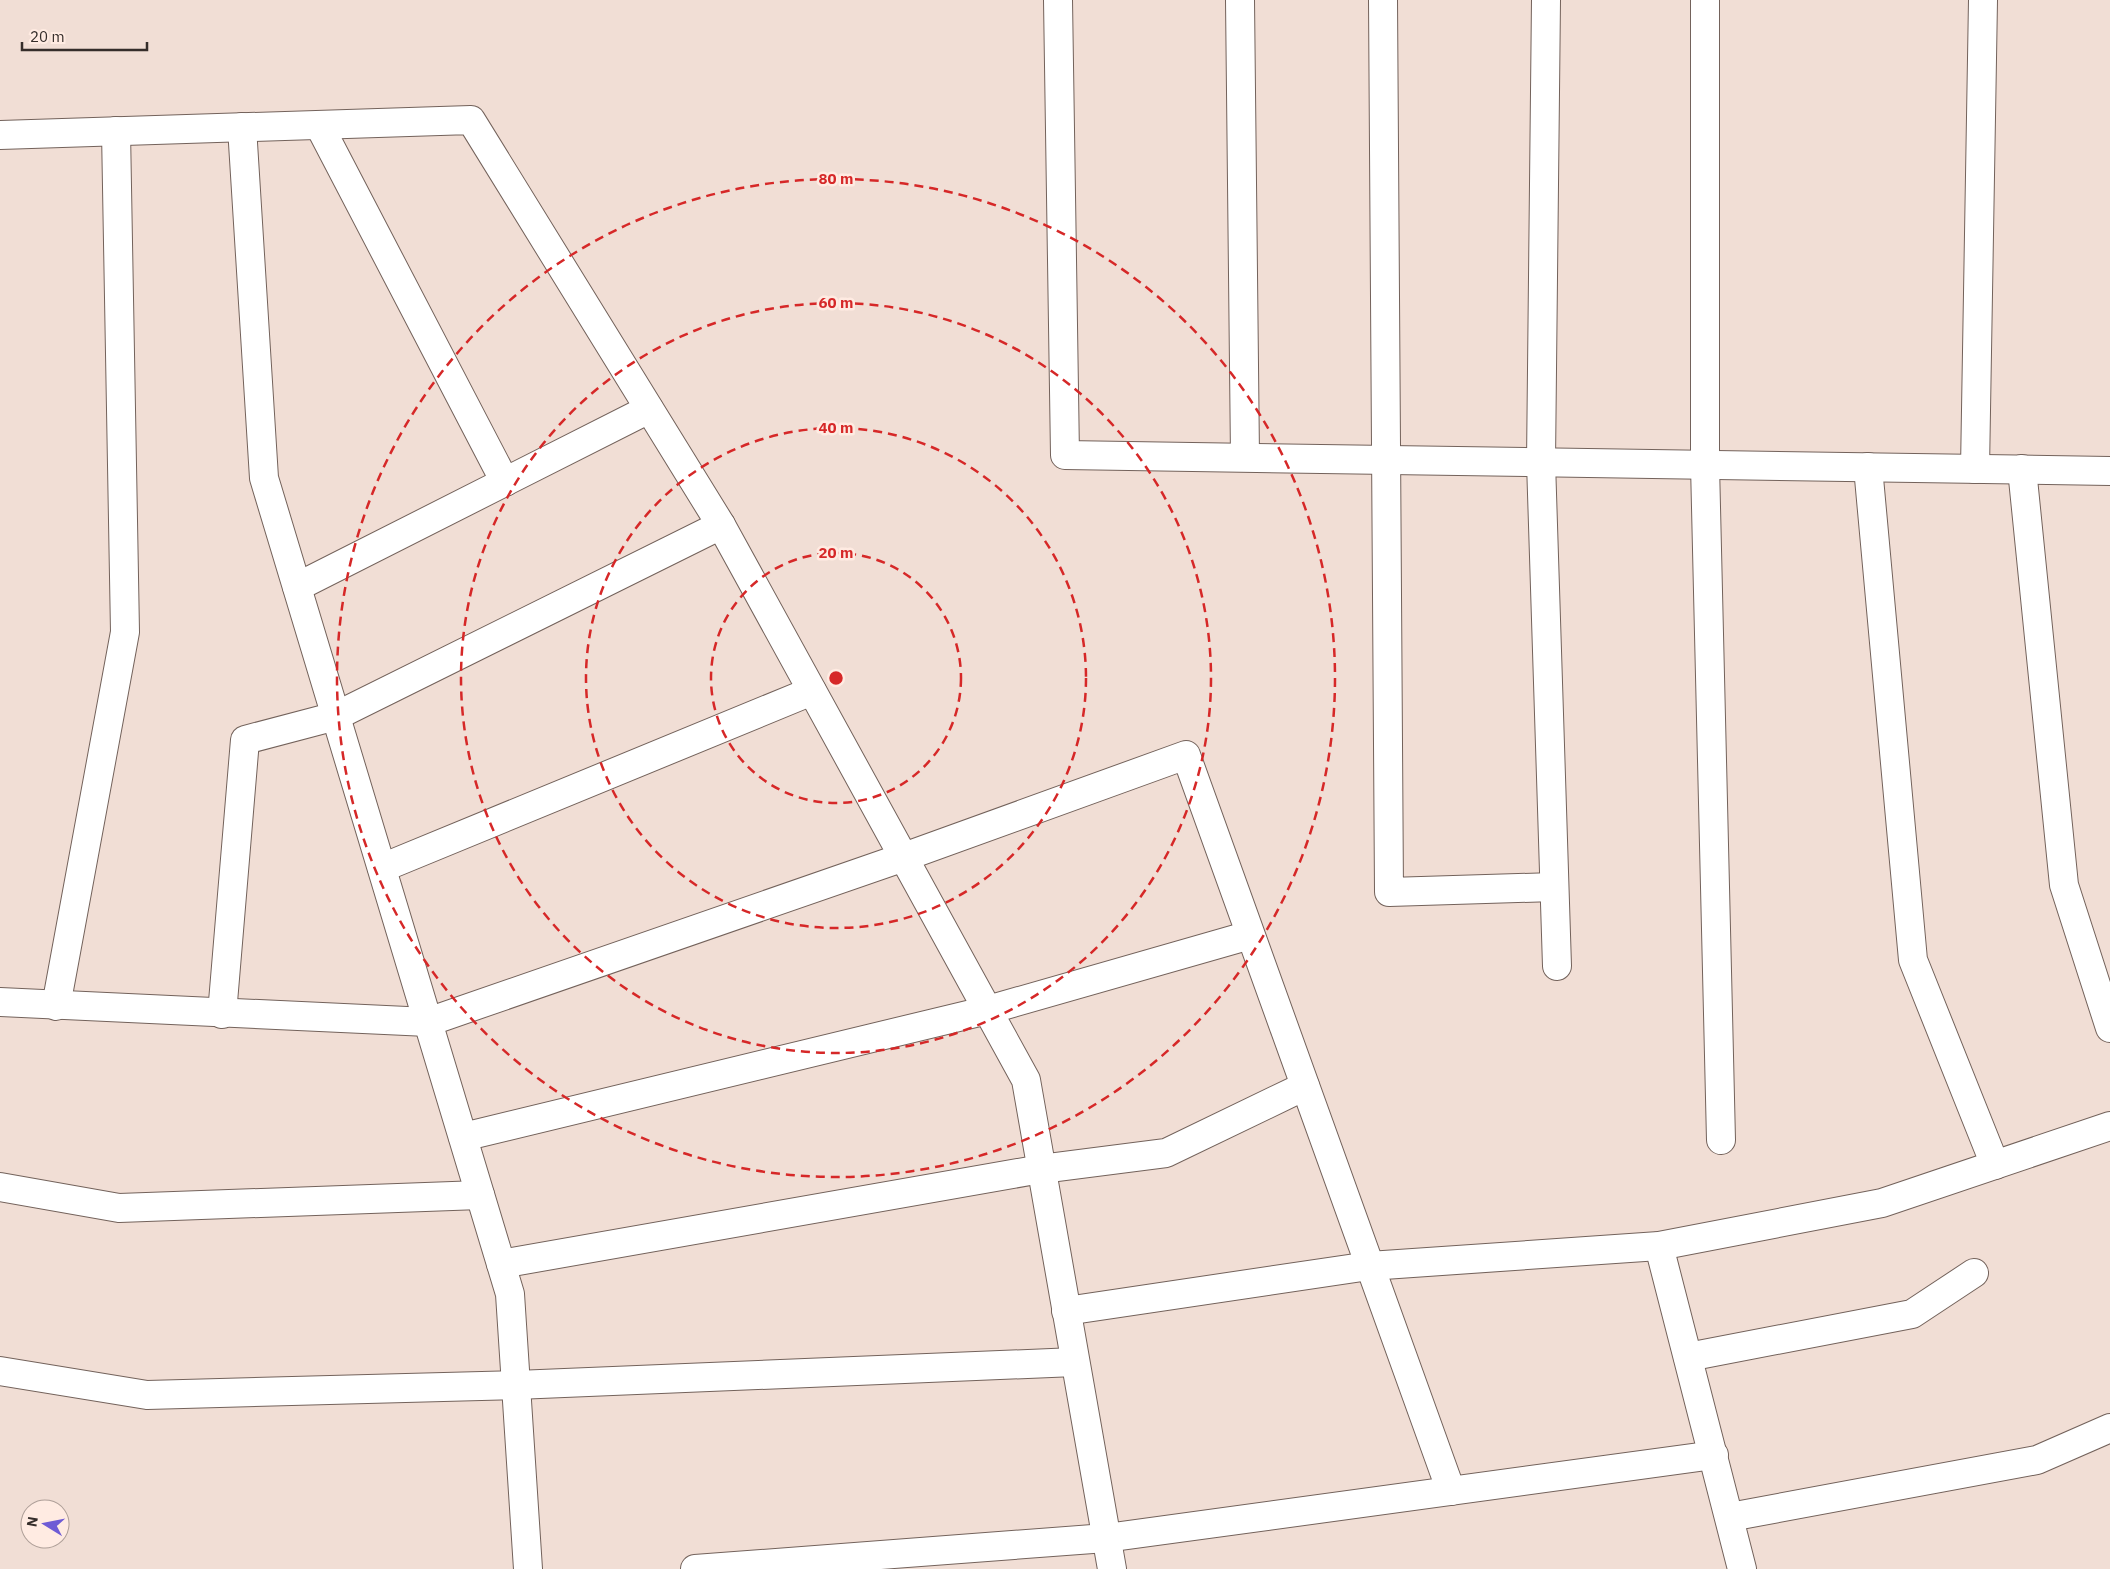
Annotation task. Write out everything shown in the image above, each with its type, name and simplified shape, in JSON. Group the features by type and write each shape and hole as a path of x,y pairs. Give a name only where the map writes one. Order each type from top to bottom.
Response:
{"street":[{"path":"1058,0 1064,455 2110,471"},
{"path":"1240,0 1245,457"},
{"path":"1383,0 1389,892 1554,888"},
{"path":"1546,0 1541,462 1557,966"},
{"path":"1705,0 1705,465 1721,1140"},
{"path":"1975,469 1983,0"},
{"path":"0,135 471,120 721,525 1026,1080 1112,1569"},
{"path":"319,125 505,482"},
{"path":"242,128 264,478 510,1294 528,1569"},
{"path":"56,1006 125,632 116,131"},
{"path":"297,587 649,409"},
{"path":"1868,467 1913,960 1995,1165"},
{"path":"2022,470 2064,885 2110,1028"},
{"path":"222,1014 245,740 336,716 721,525"},
{"path":"382,868 812,691"},
{"path":"0,1002 222,1014 428,1022 904,857 1186,755 1451,1491"},
{"path":"463,1137 988,1010 1250,935"},
{"path":"501,1264 1041,1169 1166,1152 1305,1086"},
{"path":"1066,1311 1369,1266 1659,1246 1882,1203 2110,1126"},
{"path":"0,1187 118,1208 480,1195"},
{"path":"1659,1246 1742,1569"},
{"path":"1688,1357 1912,1314 1974,1273"},
{"path":"0,1371 147,1395 516,1385 1075,1362"},
{"path":"1730,1517 2037,1460 2110,1428"},
{"path":"695,1569 1106,1538 1714,1455"}]}
